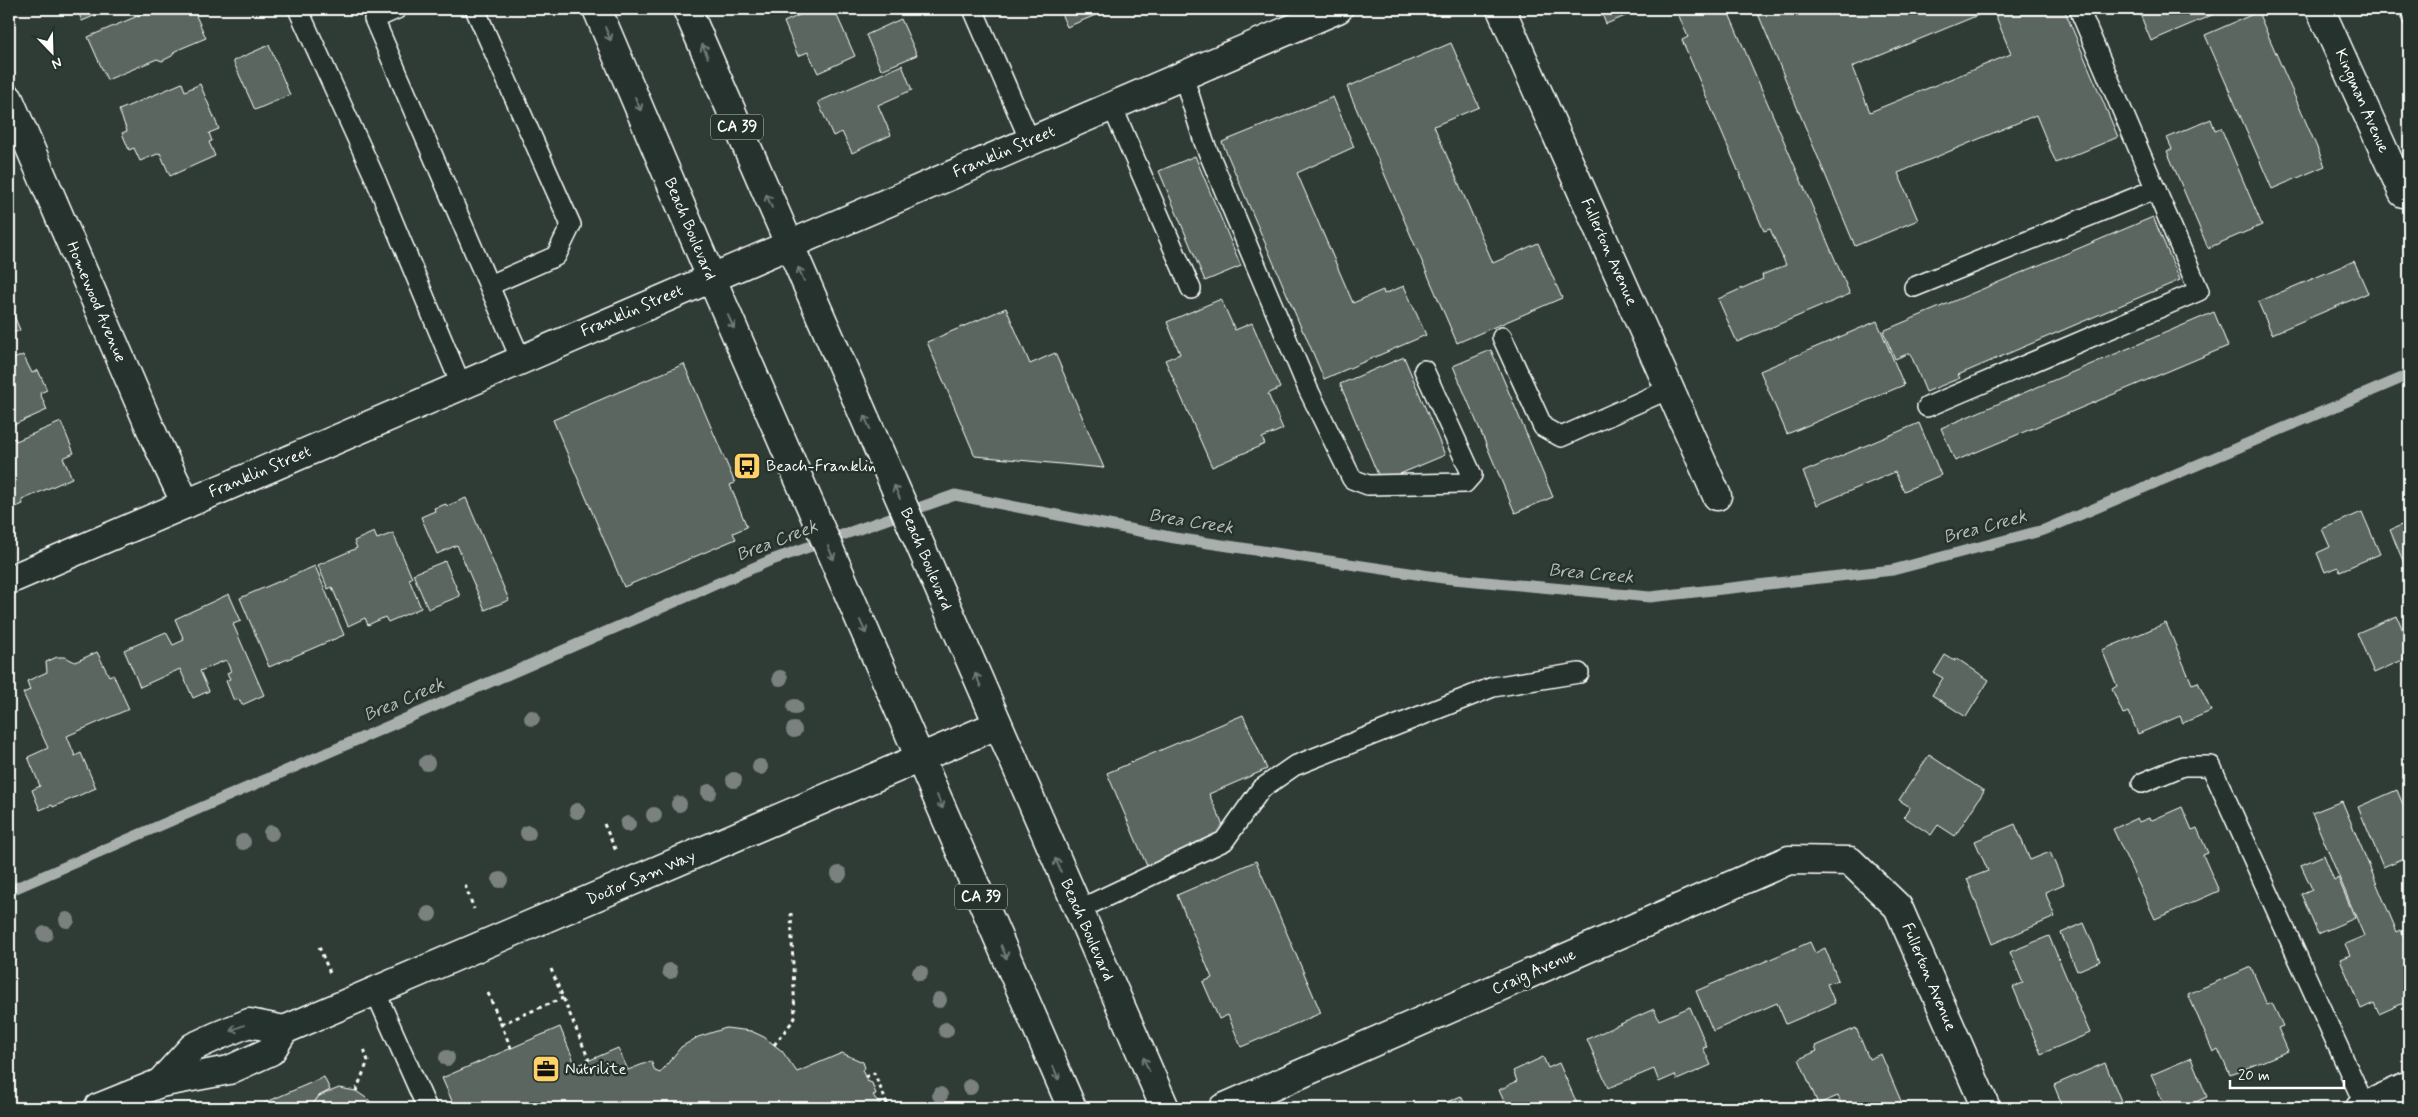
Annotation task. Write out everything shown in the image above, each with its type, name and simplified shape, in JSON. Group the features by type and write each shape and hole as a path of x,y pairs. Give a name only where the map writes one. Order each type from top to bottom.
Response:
{"street":[{"name":"Beach Boulevard","path":"597,9 711,277 1072,1108"},
{"name":"Beach Boulevard","path":"686,9 1165,1108"},
{"name":"Franklin Street","path":"9,580 1338,9"},
{"name":"Fullerton Avenue","path":"1501,9 1717,496"},
{"name":"Kingman Avenue","path":"2320,9 2403,193"},
{"name":"Homewood Avenue","path":"9,99 155,439 186,504"},
{"name":"Doctor Sam Way","path":"284,1030 997,724"},
{"name":"Craig Avenue","path":"1224,1108 1789,860 1850,861"},
{"name":"Fullerton Avenue","path":"1850,861 1898,907 1986,1108"},
{"path":"98,1108 160,1083 229,1070 271,1051 284,1030 249,1023 217,1036 193,1047 160,1083"},
{"path":"2362,1107 2409,1086"}],"lane":[{"path":"298,9 375,178 461,385"},
{"path":"397,9 374,18 521,360"},
{"path":"475,9 571,225 556,256 490,285"},
{"path":"973,9 1030,140"},
{"path":"1928,407 2199,291 2079,9"},
{"path":"1182,75 1204,142 1308,389 1352,479 1368,485 1465,483 1472,475 1424,370"},
{"path":"1112,106 1191,289"},
{"path":"1914,287 2156,190"},
{"path":"1502,337 1543,427 1561,437 1669,389"},
{"path":"1078,910 1224,841 1261,789 1294,766 1493,687 1579,673"},
{"path":"2142,783 2183,766 2211,766 2362,1107"},
{"path":"375,991 427,1108"}],"path":[{"path":"604,824 616,852"},
{"path":"465,885 474,909"},
{"path":"774,1045 794,1018 791,913"},
{"path":"318,947 331,974"},
{"path":"551,969 590,1060"},
{"path":"488,993 512,1048"},
{"path":"501,1024 563,998"},
{"path":"356,1091 368,1061 364,1048"},
{"path":"865,1076 874,1073 889,1108"}],"building":[{"path":"77,9 110,9 82,21"},
{"path":"154,9 193,9 206,38 175,51 172,56 162,61 157,59 107,80 88,37"},
{"path":"813,9 834,9 855,56 818,73 808,52 798,56 784,22"},
{"path":"1059,9 1110,9 1067,27"},
{"path":"1600,9 1642,9 1606,24"},
{"path":"1676,9 1727,9 1850,294 1737,342 1718,299 1763,279 1762,275 1786,265 1770,229 1764,231 1682,40 1688,37"},
{"path":"1756,9 1993,9 2064,9 2118,137 2056,163 2036,115 1898,173 1918,220 1855,246","holes":["1993,9 2011,54 1870,112 1852,67"]},
{"path":"2138,9 2226,9 2151,41"},
{"path":"2397,9 2409,9 2409,28 2408,25 2405,27"},
{"path":"2258,12 2325,166 2272,189 2205,35"},
{"path":"901,19 917,55 881,70 866,35"},
{"path":"1451,43 1479,107 1434,126 1493,263 1538,243 1562,298 1457,343 1347,87"},
{"path":"269,45 290,95 255,110 233,61"},
{"path":"902,65 912,90 878,105 891,135 852,153 842,132 833,136 818,102"},
{"path":"182,83 185,91 200,84 219,129 209,133 212,141 209,142 215,156 170,176 160,153 140,161 134,148 129,150 122,133 127,131 119,110"},
{"path":"1333,97 1354,147 1297,173 1353,303 1383,290 1384,294 1404,286 1426,335 1324,379 1222,142"},
{"path":"2211,119 2215,130 2221,128 2262,225 2208,248 2167,151 2172,149 2167,138"},
{"path":"1195,156 1241,266 1205,281 1159,171"},
{"path":"2153,217 2180,280 1958,375 1960,378 1926,392 1910,353 1895,359 1883,331"},
{"path":"2354,261 2368,293 2272,334 2258,302"},
{"path":"1221,299 1235,330 1252,323 1280,388 1268,394 1283,429 1262,438 1265,444 1212,467 1165,360 1180,354 1167,322"},
{"path":"9,303 20,330 9,335"},
{"path":"1006,308 1030,364 1055,353 1104,468 975,456 927,342"},
{"path":"2214,312 2228,346 1955,461 1941,428"},
{"path":"1877,321 1904,385 1787,434 1760,371"},
{"path":"1491,350 1553,497 1515,513 1453,366"},
{"path":"23,355 32,373 38,370 47,390 40,393 47,410 9,427 9,361"},
{"path":"1404,357 1445,455 1381,482 1340,384"},
{"path":"684,364 735,483 730,485 747,527 733,533 736,539 624,587 553,420"},
{"path":"61,422 74,453 63,458 72,478 22,500 23,504 9,510 9,440 15,438 16,441"},
{"path":"1919,423 1941,475 1904,491 1895,472 1817,505 1803,472"},
{"path":"466,498 509,600 485,610 457,545 437,554 421,517 435,511 434,508 446,504 447,506"},
{"path":"2362,512 2380,554 2340,571 2338,567 2325,572 2317,553 2330,547 2322,529"},
{"path":"2409,522 2409,575 2390,530"},
{"path":"374,532 377,539 393,533 412,578 409,579 421,608 388,622 385,617 368,625 365,618 348,626 332,587 328,589 318,565 357,548 354,541"},
{"path":"445,561 460,596 428,609 413,574"},
{"path":"315,566 344,635 269,667 240,598"},
{"path":"229,594 241,621 233,624 264,695 242,705 239,699 234,701 226,681 230,679 227,673 231,671 226,660 200,671 209,691 193,698 180,669 140,687 124,650 166,632 173,645 184,640 175,619"},
{"path":"2397,616 2409,645 2409,657 2374,673 2357,633"},
{"path":"2166,623 2192,684 2198,682 2211,711 2183,723 2180,716 2138,734 2129,712 2123,714 2112,689 2117,686 2102,650"},
{"path":"97,652 109,676 113,674 129,709 67,736 75,756 81,753 96,788 53,807 52,805 40,810 32,790 40,786 28,757 48,748 23,693 30,690 27,681 47,672 46,662 57,657 65,657 75,662"},
{"path":"1945,655 1955,661 1956,658 1989,680 1966,717 1932,695 1943,678 1934,673"},
{"path":"1243,715 1267,769 1209,794 1226,832 1147,866 1107,773"},
{"path":"1929,755 1984,791 1955,836 1938,825 1931,835 1904,817 1910,807 1899,800"},
{"path":"2397,790 2409,819 2409,856 2383,867 2358,807"},
{"path":"2342,801 2397,932 2401,930 2409,950 2409,987 2404,990 2408,1001 2379,1014 2374,1003 2361,1009 2340,959 2350,955 2345,944 2364,936 2312,813"},
{"path":"2182,807 2192,830 2197,828 2208,853 2203,855 2219,891 2155,919 2113,829 2137,818 2139,822 2149,818 2150,821"},
{"path":"2015,824 2030,860 2050,852 2064,884 2045,892 2055,917 1992,944 1967,879 1988,871 1975,841"},
{"path":"2324,855 2334,880 2338,878 2355,918 2318,934 2301,894 2312,889 2301,865"},
{"path":"1256,861 1321,1013 1241,1047 1228,1015 1219,1019 1203,982 1212,978 1177,895"},
{"path":"2084,923 2100,961 2077,971 2061,933"},
{"path":"2049,936 2090,1033 2041,1054 2013,987 2023,983 2010,952"},
{"path":"1810,942 1815,953 1825,948 1838,980 1827,984 1835,1003 1786,1024 1777,1003 1713,1031 1696,991"},
{"path":"2251,967 2267,1005 2272,1003 2283,1026 2278,1028 2288,1051 2230,1075 2218,1049 2213,1052 2188,994"},
{"path":"1690,1007 1707,1047 1703,1048 1711,1065 1677,1080 1675,1075 1659,1082 1654,1069 1608,1088 1587,1039 1654,1009 1659,1020"},
{"name":"Nutrilite","path":"560,1027 576,1066 618,1048 628,1070 651,1061 655,1071 660,1073 681,1047 698,1037 726,1028 751,1031 764,1037 782,1051 797,1072 842,1053 863,1062 865,1068 862,1070 867,1081 872,1083 876,1094 873,1095 883,1108 455,1108 442,1078"},
{"path":"1856,1028 1869,1059 1881,1054 1904,1108 1843,1108 1838,1096 1818,1104 1799,1059 1817,1051 1815,1046"},
{"path":"1543,1057 1548,1068 1559,1063 1579,1108 1507,1108 1499,1090 1517,1081 1513,1071"},
{"path":"2191,1058 2207,1097 2182,1108 2166,1108 2151,1075"},
{"path":"2105,1063 2124,1108 2063,1108 2054,1085"},
{"path":"324,1077 330,1090 319,1096 310,1108 253,1108"},
{"path":"339,1088 356,1091 369,1100 373,1107 382,1103 384,1108 310,1108 319,1096"},
{"path":"1461,1096 1467,1108 1433,1108"}],"waterway":[{"name":"Brea Creek","path":"9,891 769,561 955,495 1175,538 1443,578 1650,597 1893,570 2044,530 2409,375"}],"place":[{"name":"Beach-Franklin","path":"747,466"},
{"name":"Nutrilite","path":"546,1069"}]}
